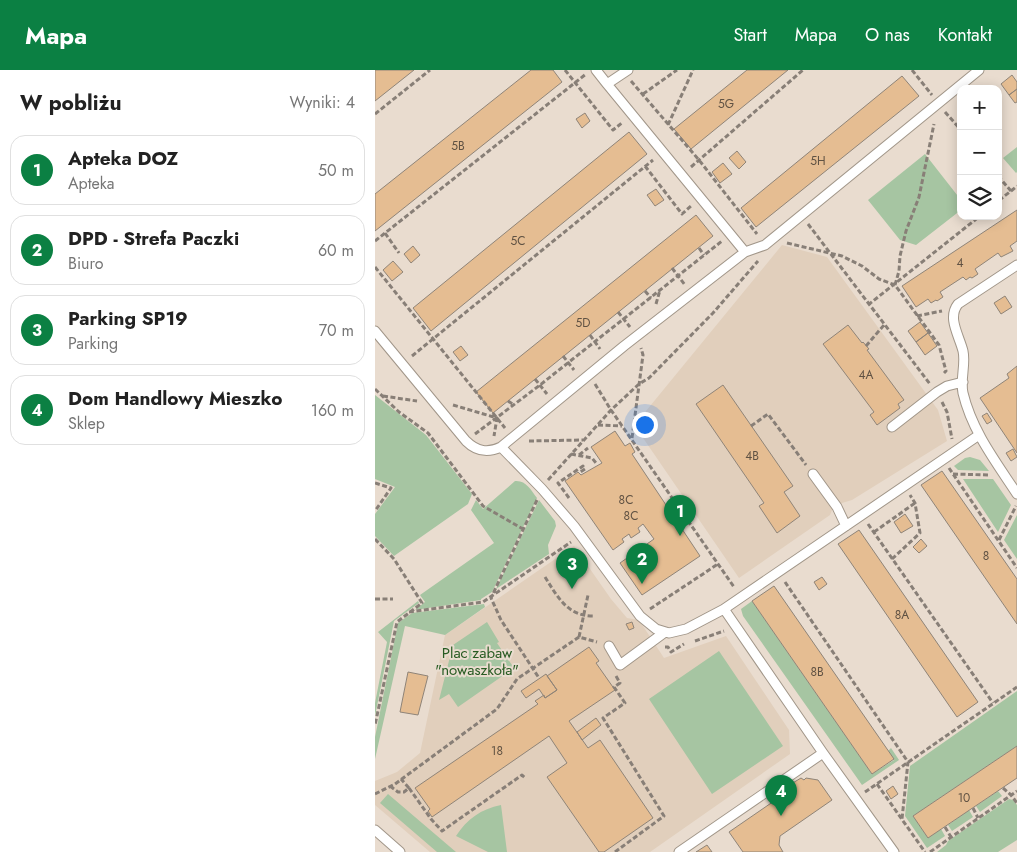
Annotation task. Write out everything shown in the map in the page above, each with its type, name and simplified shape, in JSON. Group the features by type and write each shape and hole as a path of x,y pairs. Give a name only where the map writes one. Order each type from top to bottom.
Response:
{"lane":[{"path":"596,70 745,252"},
{"path":"375,331 471,447 491,452 513,438 607,360 745,252 765,245 979,70"},
{"path":"607,84 626,71"},
{"path":"1017,265 958,304 955,308 953,319 964,354 963,390 966,402 979,435 1017,494"},
{"path":"892,427 937,392 947,386 963,382"},
{"path":"501,447 542,489 581,535 640,616 656,629 665,632 686,629 724,610 979,435"},
{"path":"813,474 837,506 846,526"},
{"path":"724,610 894,852"},
{"path":"609,646 620,665 665,632"},
{"path":"679,852 823,753"},
{"path":"375,830 400,852"}],"path":[{"path":"375,114 430,70"},
{"path":"565,70 613,130 631,115"},
{"path":"375,241 592,70"},
{"path":"643,94 677,70"},
{"path":"668,125 693,70"},
{"path":"681,176 803,70"},
{"path":"912,70 957,125"},
{"path":"611,410 639,384 649,378 749,274 763,255 765,245 626,71"},
{"path":"895,284 906,231 919,197 938,104"},
{"path":"401,364 433,340 662,152"},
{"path":"645,166 682,214 700,198"},
{"path":"1002,181 1011,191"},
{"path":"1002,198 1017,186"},
{"path":"802,216 868,305 931,385 936,381"},
{"path":"868,305 974,220"},
{"path":"385,233 399,253"},
{"path":"466,441 651,298 730,234"},
{"path":"765,245 776,240 842,256 852,260 879,279 895,284 939,345 945,371 941,376"},
{"path":"699,248 704,255"},
{"path":"375,267 513,438 527,440 583,440"},
{"path":"672,268 691,294"},
{"path":"645,290 651,298"},
{"path":"917,316 955,308"},
{"path":"618,312 637,336 643,355 632,438"},
{"path":"866,346 884,325"},
{"path":"590,334 607,360"},
{"path":"563,356 586,378 632,438 742,597"},
{"path":"535,379 554,404"},
{"path":"375,389 399,412 428,433 483,506 523,529"},
{"path":"937,392 947,412 955,451"},
{"path":"382,396 421,401"},
{"path":"509,400 514,405"},
{"path":"457,406 497,418"},
{"path":"751,426 768,414 813,474"},
{"path":"597,425 622,426"},
{"path":"578,456 588,448"},
{"path":"570,454 592,458 596,463"},
{"path":"943,459 1017,568"},
{"path":"573,503 558,483 583,466 585,469 579,473"},
{"path":"952,474 1005,476"},
{"path":"375,483 391,488 375,511"},
{"path":"893,559 920,533 915,502 905,486"},
{"path":"668,508 676,502"},
{"path":"874,532 915,502"},
{"path":"999,541 1017,503"},
{"path":"862,515 993,703"},
{"path":"408,612 483,602 581,535"},
{"path":"375,539 394,559 422,602 397,622 375,725"},
{"path":"640,616 718,564"},
{"path":"779,573 908,762 903,819"},
{"path":"545,577 563,605 583,616 593,616"},
{"path":"375,794 401,779 497,709 517,679 579,637 588,595"},
{"path":"491,598 501,620 539,678"},
{"path":"375,599 393,599"},
{"path":"579,637 609,646"},
{"path":"615,852 664,816 603,718 625,703 614,687 620,683 615,671 620,665"},
{"path":"856,798 1017,687"},
{"path":"401,779 442,831 522,775 525,778"},
{"path":"877,784 925,852"},
{"path":"390,786 397,792 404,792 409,788"},
{"path":"1003,788 1017,803"},
{"path":"930,852 1017,791"},
{"path":"973,808 978,818"},
{"path":"945,827 951,837"}],"shaded area":[{"path":"782,245 827,257 938,410 947,441 852,500 842,503 832,510 830,515 739,578 641,435 646,411"},
{"path":"574,546 611,599 627,618 639,620 664,658 726,636 789,730 790,754 650,852 430,852 375,805 375,781 397,772 420,753 445,635"}],"green space":[{"path":"1017,147 1017,172 1016,173 1003,158"},
{"path":"925,154 957,195 957,213 916,245 900,240 868,200"},
{"path":"375,395 426,435 472,494 468,504 394,556 375,536 375,514 395,487 375,479"},
{"path":"970,457 980,460 989,471 958,470 954,466 965,458"},
{"path":"963,479 993,479 1011,505 998,532"},
{"path":"515,481 525,484 537,498 492,592 481,600 415,610 425,602 420,595 494,543 471,510 476,500 483,509"},
{"path":"539,500 555,521 556,526 548,545 549,554 496,589"},
{"path":"1017,515 1017,559 1004,540"},
{"path":"418,601 419,603 394,621 375,716 375,703 387,642 378,632"},
{"path":"752,601 872,774 894,760 888,751 891,748 899,760 862,785 743,616 741,609"},
{"path":"484,604 485,607 445,635 405,626 375,759 375,737 398,623 412,613"},
{"name":"Plac zabaw \"nowaszkoła\"","path":"487,622 499,642 497,643 514,668 458,707 449,694 439,700 453,645"},
{"path":"719,651 783,746 712,794 649,699"},
{"path":"1017,691 1017,746 913,816 928,838 941,829 945,836 927,848 905,816 910,766"},
{"path":"998,791 1002,796 980,812 976,806"},
{"path":"388,794 456,852 437,852 380,803"},
{"path":"1009,799 1013,800 1017,805 1017,840 998,852 937,852 948,841"},
{"path":"501,805 507,852 488,852 456,836 475,816 487,809"},
{"path":"969,810 973,817 952,831 948,825"}],"building":[{"path":"375,70 414,70 375,101"},
{"path":"531,70 553,70 562,82 375,231 375,194"},
{"path":"747,70 788,70 691,149 674,129"},
{"path":"1012,75 1017,82 1017,89 1009,95 1001,84"},
{"path":"902,76 919,96 756,227 741,208"},
{"path":"1017,89 1017,102 1015,103 1009,95"},
{"path":"585,113 590,121 582,128 576,119"},
{"path":"629,132 647,154 431,331 413,308"},
{"path":"737,151 746,162 739,169 729,158"},
{"path":"723,163 732,174 720,183 712,172"},
{"path":"656,189 664,200 655,206 647,195"},
{"path":"1017,210 1017,241 1010,246 1013,251 1001,257 998,253 975,269 978,274 972,278 970,277 966,280 963,277 940,292 943,297 937,301 931,303 928,299 916,307 902,286"},
{"path":"696,215 713,236 493,413 476,392"},
{"path":"413,246 420,255 411,263 404,254"},
{"path":"393,261 403,272 392,281 383,270"},
{"path":"1005,296 1012,307 1001,314 994,303"},
{"path":"920,322 928,333 916,342 908,331"},
{"path":"848,325 869,349 867,350 904,400 898,404 900,408 877,425 870,415 874,412 823,344"},
{"path":"928,333 937,346 925,355 916,342"},
{"path":"461,346 468,355 460,361 453,352"},
{"path":"1017,366 1017,453 980,398 1009,378 1007,374"},
{"path":"723,385 793,486 784,492 800,516 777,533 759,506 764,503 696,404"},
{"path":"987,413 992,421 987,424 982,416"},
{"path":"615,431 625,446 630,443 635,452 632,454 700,556 642,595 620,563 654,539 643,524 638,528 640,532 631,538 629,534 622,539 624,542 613,550 565,481 578,472 581,475 602,463 591,447"},
{"path":"1013,449 1017,457 1011,461 1006,453"},
{"path":"942,471 1017,579 1017,624 921,485"},
{"path":"905,514 913,526 901,533 894,522"},
{"path":"859,530 978,702 957,717 838,544"},
{"path":"921,539 927,546 919,553 913,547"},
{"path":"822,577 827,584 819,590 814,582"},
{"path":"774,586 894,759 872,774 752,601"},
{"path":"632,622 634,628 629,630 626,624"},
{"path":"589,647 599,661 596,663 615,690 569,721 588,748 600,740 653,818 604,852 599,852 547,777 567,763 549,736 432,817 428,811 430,809 415,788 538,704 535,701 544,695 545,698 557,690 547,676"},
{"path":"408,672 428,676 418,715 400,712"},
{"path":"546,674 557,690 545,698 539,689 526,698 521,691"},
{"path":"596,718 601,725 582,740 577,732"},
{"path":"1017,746 1017,778 928,838 913,816"},
{"path":"801,778 804,780 806,778 818,780 832,800 780,836 779,845 783,852 743,852 729,832 793,788 791,784"},
{"path":"893,786 898,794 891,799 886,791"},
{"path":"707,845 712,852 696,852"}],"place":[{"name":"Apteka DOZ","path":"680,536"},
{"name":"DPD - Strefa Paczki","path":"642,584"},
{"name":"Parking SP19","path":"572,589"},
{"name":"Dom Handlowy Mieszko","path":"781,816"}]}
